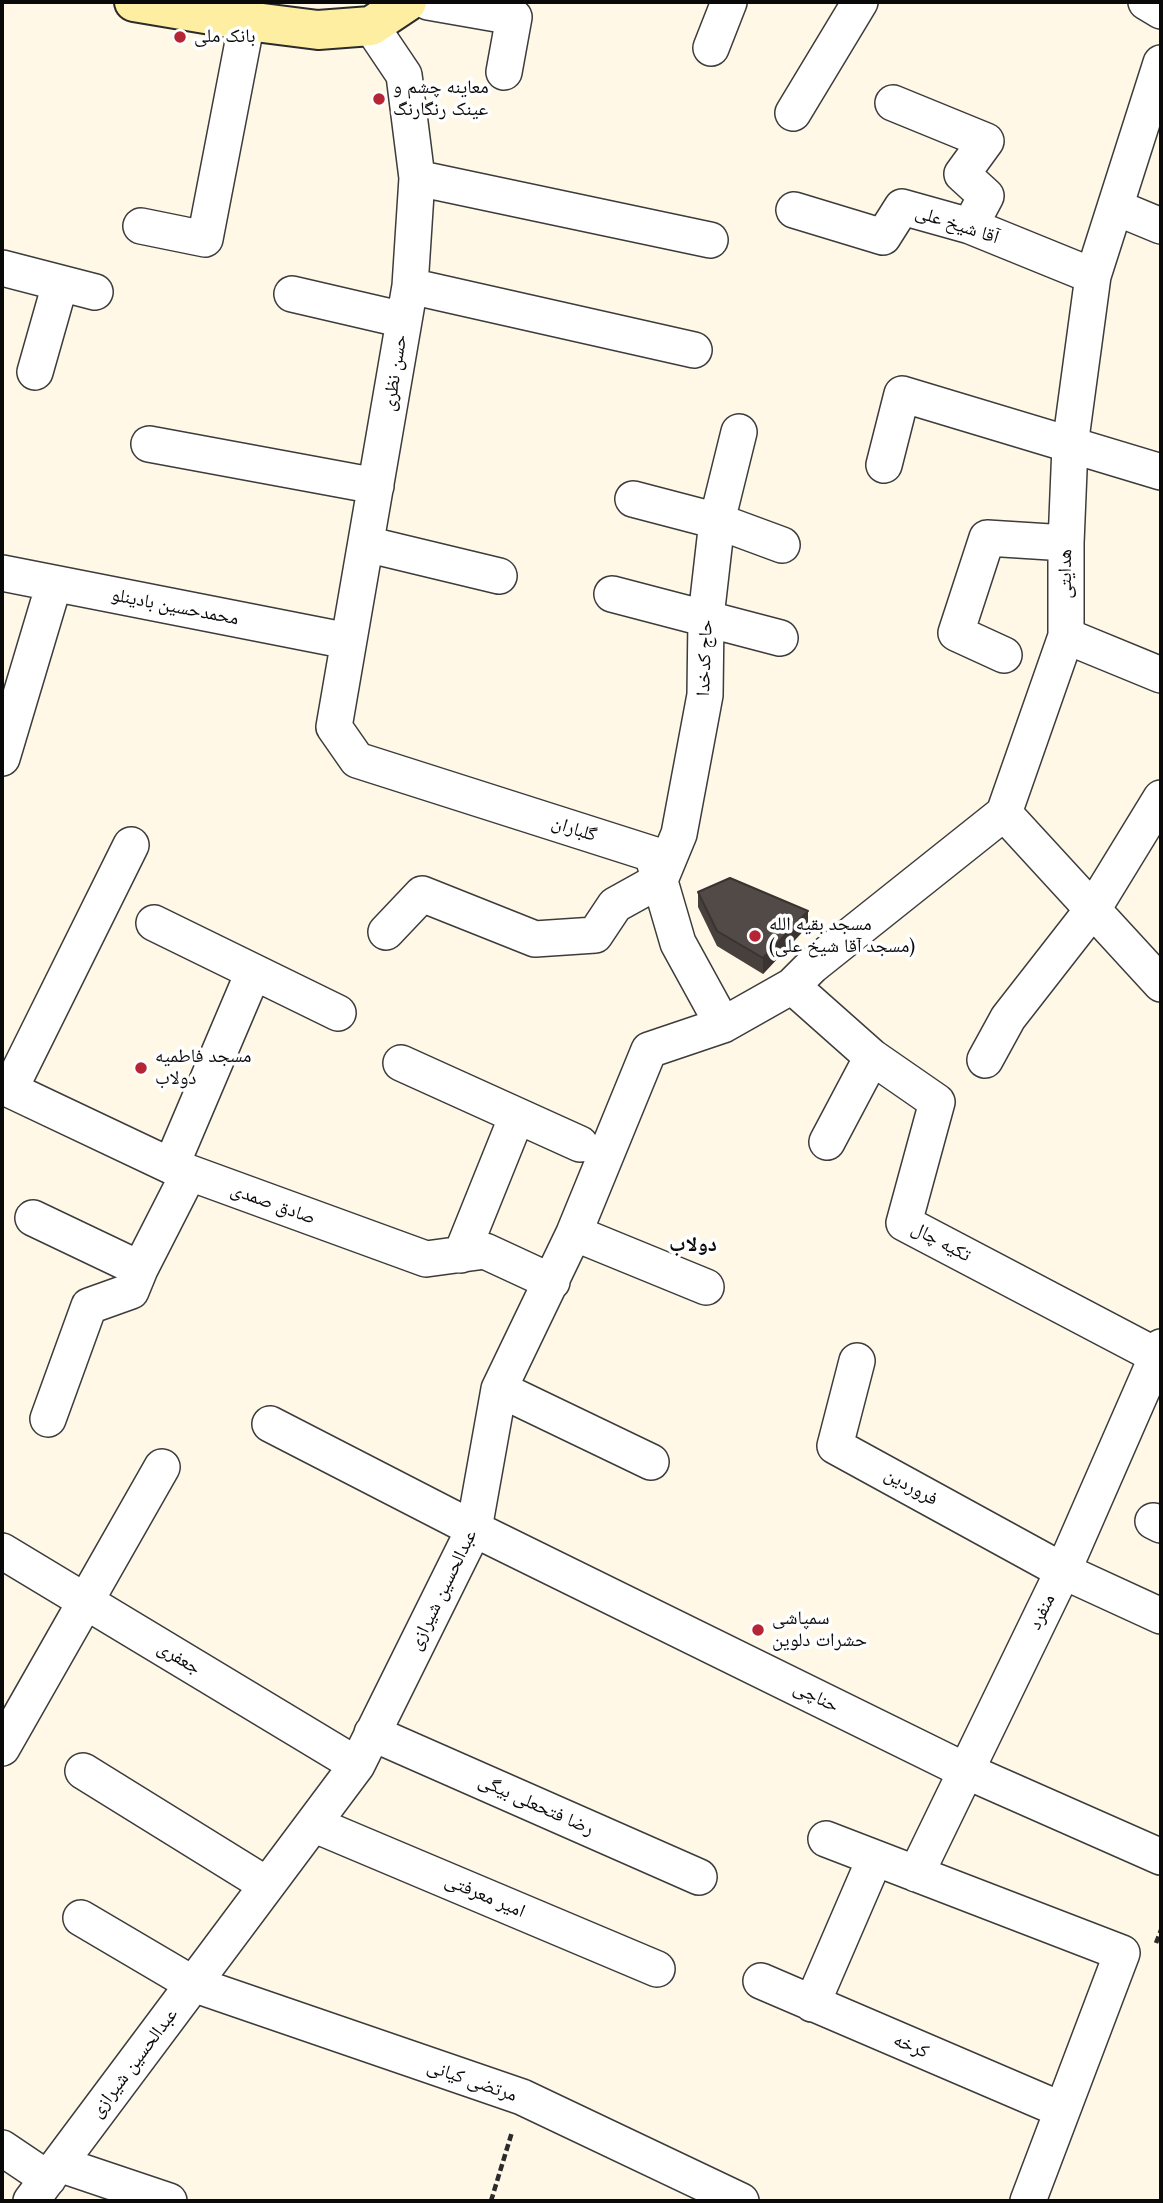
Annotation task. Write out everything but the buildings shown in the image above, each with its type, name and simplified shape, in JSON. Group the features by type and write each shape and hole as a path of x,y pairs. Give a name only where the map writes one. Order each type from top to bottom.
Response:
{"main road":[{"path":"134,2 318,30 371,26 407,2"}],"street":[{"path":"428,2 514,17 504,72"},
{"path":"711,48 729,2"},
{"path":"793,113 860,2"},
{"path":"1146,2 1161,11"},
{"path":"141,226 205,239 247,21"},
{"name":"حسن نظری","path":"334,727 410,286 416,178 404,75 371,26"},
{"name":"هدایتی","path":"1004,813 1066,636 1070,446 1093,275 1115,207 1151,132 1161,63"},
{"path":"893,103 986,141 962,174 986,196 970,226"},
{"path":"416,178 710,240"},
{"name":"آقا شیخ علی","path":"794,210 883,237 902,206 970,226 1093,275"},
{"path":"1115,207 1161,226"},
{"path":"2,268 94,292"},
{"path":"35,372 60,284"},
{"path":"410,286 694,350"},
{"path":"292,294 404,320"},
{"path":"884,465 902,394 1161,472"},
{"name":"حاج کدخدا","path":"660,880 679,834 705,695 706,617 717,522 739,432"},
{"path":"149,444 376,486"},
{"path":"633,499 717,522 782,545"},
{"path":"1004,655 956,633 987,538 1066,543"},
{"path":"366,544 499,576"},
{"name":"محمدحسین بادینلو","path":"2,573 348,641"},
{"path":"2,758 54,584"},
{"path":"612,594 780,638"},
{"path":"1066,636 1161,675"},
{"name":"گلباران","path":"334,727 357,760 652,854 678,943 723,1025"},
{"path":"985,1060 1008,1018 1093,909 1161,798"},
{"path":"792,986 812,966 1004,813 1161,984"},
{"path":"6,1087 131,845"},
{"path":"386,932 422,894 535,939 595,936 615,905 660,880"},
{"path":"154,923 338,1013"},
{"path":"48,1419 89,1306 131,1291 180,1170 253,972"},
{"name":"عبدالحسین شیرازی","path":"46,2182 357,1765 474,1529 499,1389 574,1233 649,1050 723,1025 792,986"},
{"name":"تکیه چال","path":"792,986 872,1057 937,1102 904,1223 1159,1351"},
{"path":"827,1142 872,1057"},
{"path":"401,1063 580,1144"},
{"name":"صادق صمدی","path":"6,1087 180,1170 426,1259 485,1251 552,1282"},
{"path":"461,1255 517,1116"},
{"path":"33,1218 140,1269"},
{"path":"574,1233 706,1287"},
{"name":"منفرد","path":"916,1874 964,1770 1063,1571 1159,1351"},
{"name":"فروردین","path":"857,1361 835,1446 1063,1571"},
{"path":"499,1389 651,1462"},
{"name":"حناچی","path":"270,1424 474,1529 964,1770 1161,1857"},
{"path":"2,1748 162,1468"},
{"name":"جعفری","path":"2,1551 357,1765"},
{"path":"1063,1571 1161,1616"},
{"name":"رضا فتحعلی بیگی","path":"372,1734 699,1877"},
{"path":"83,1771 267,1885"},
{"name":"امیر معرفتی","path":"313,1824 657,1969"},
{"path":"826,1839 1122,1953 1028,2201"},
{"path":"812,2004 875,1858"},
{"name":"مرتضی کیانی","path":"81,1918 193,1984 522,2097 741,2201"},
{"name":"کرخه","path":"761,1981 1062,2110"},
{"path":"2,2148 46,2182 169,2201"}],"path":[{"path":"491,2201 522,2097"}],"place":[{"name":"بانک ملی","path":"180,37"},
{"name":"معاینه چشم و عینک رنگارنگ","path":"379,99"},
{"name":"مسجد بقیه الله (مسجد آقا شیخ علی)","path":"755,936"},
{"name":"مسجد فاطمیه دولاب","path":"141,1068"},
{"name":"سمپاشی حشرات دلوین","path":"758,1630"}],"district":[{"name":"دولاب","path":"693,1245"}]}
